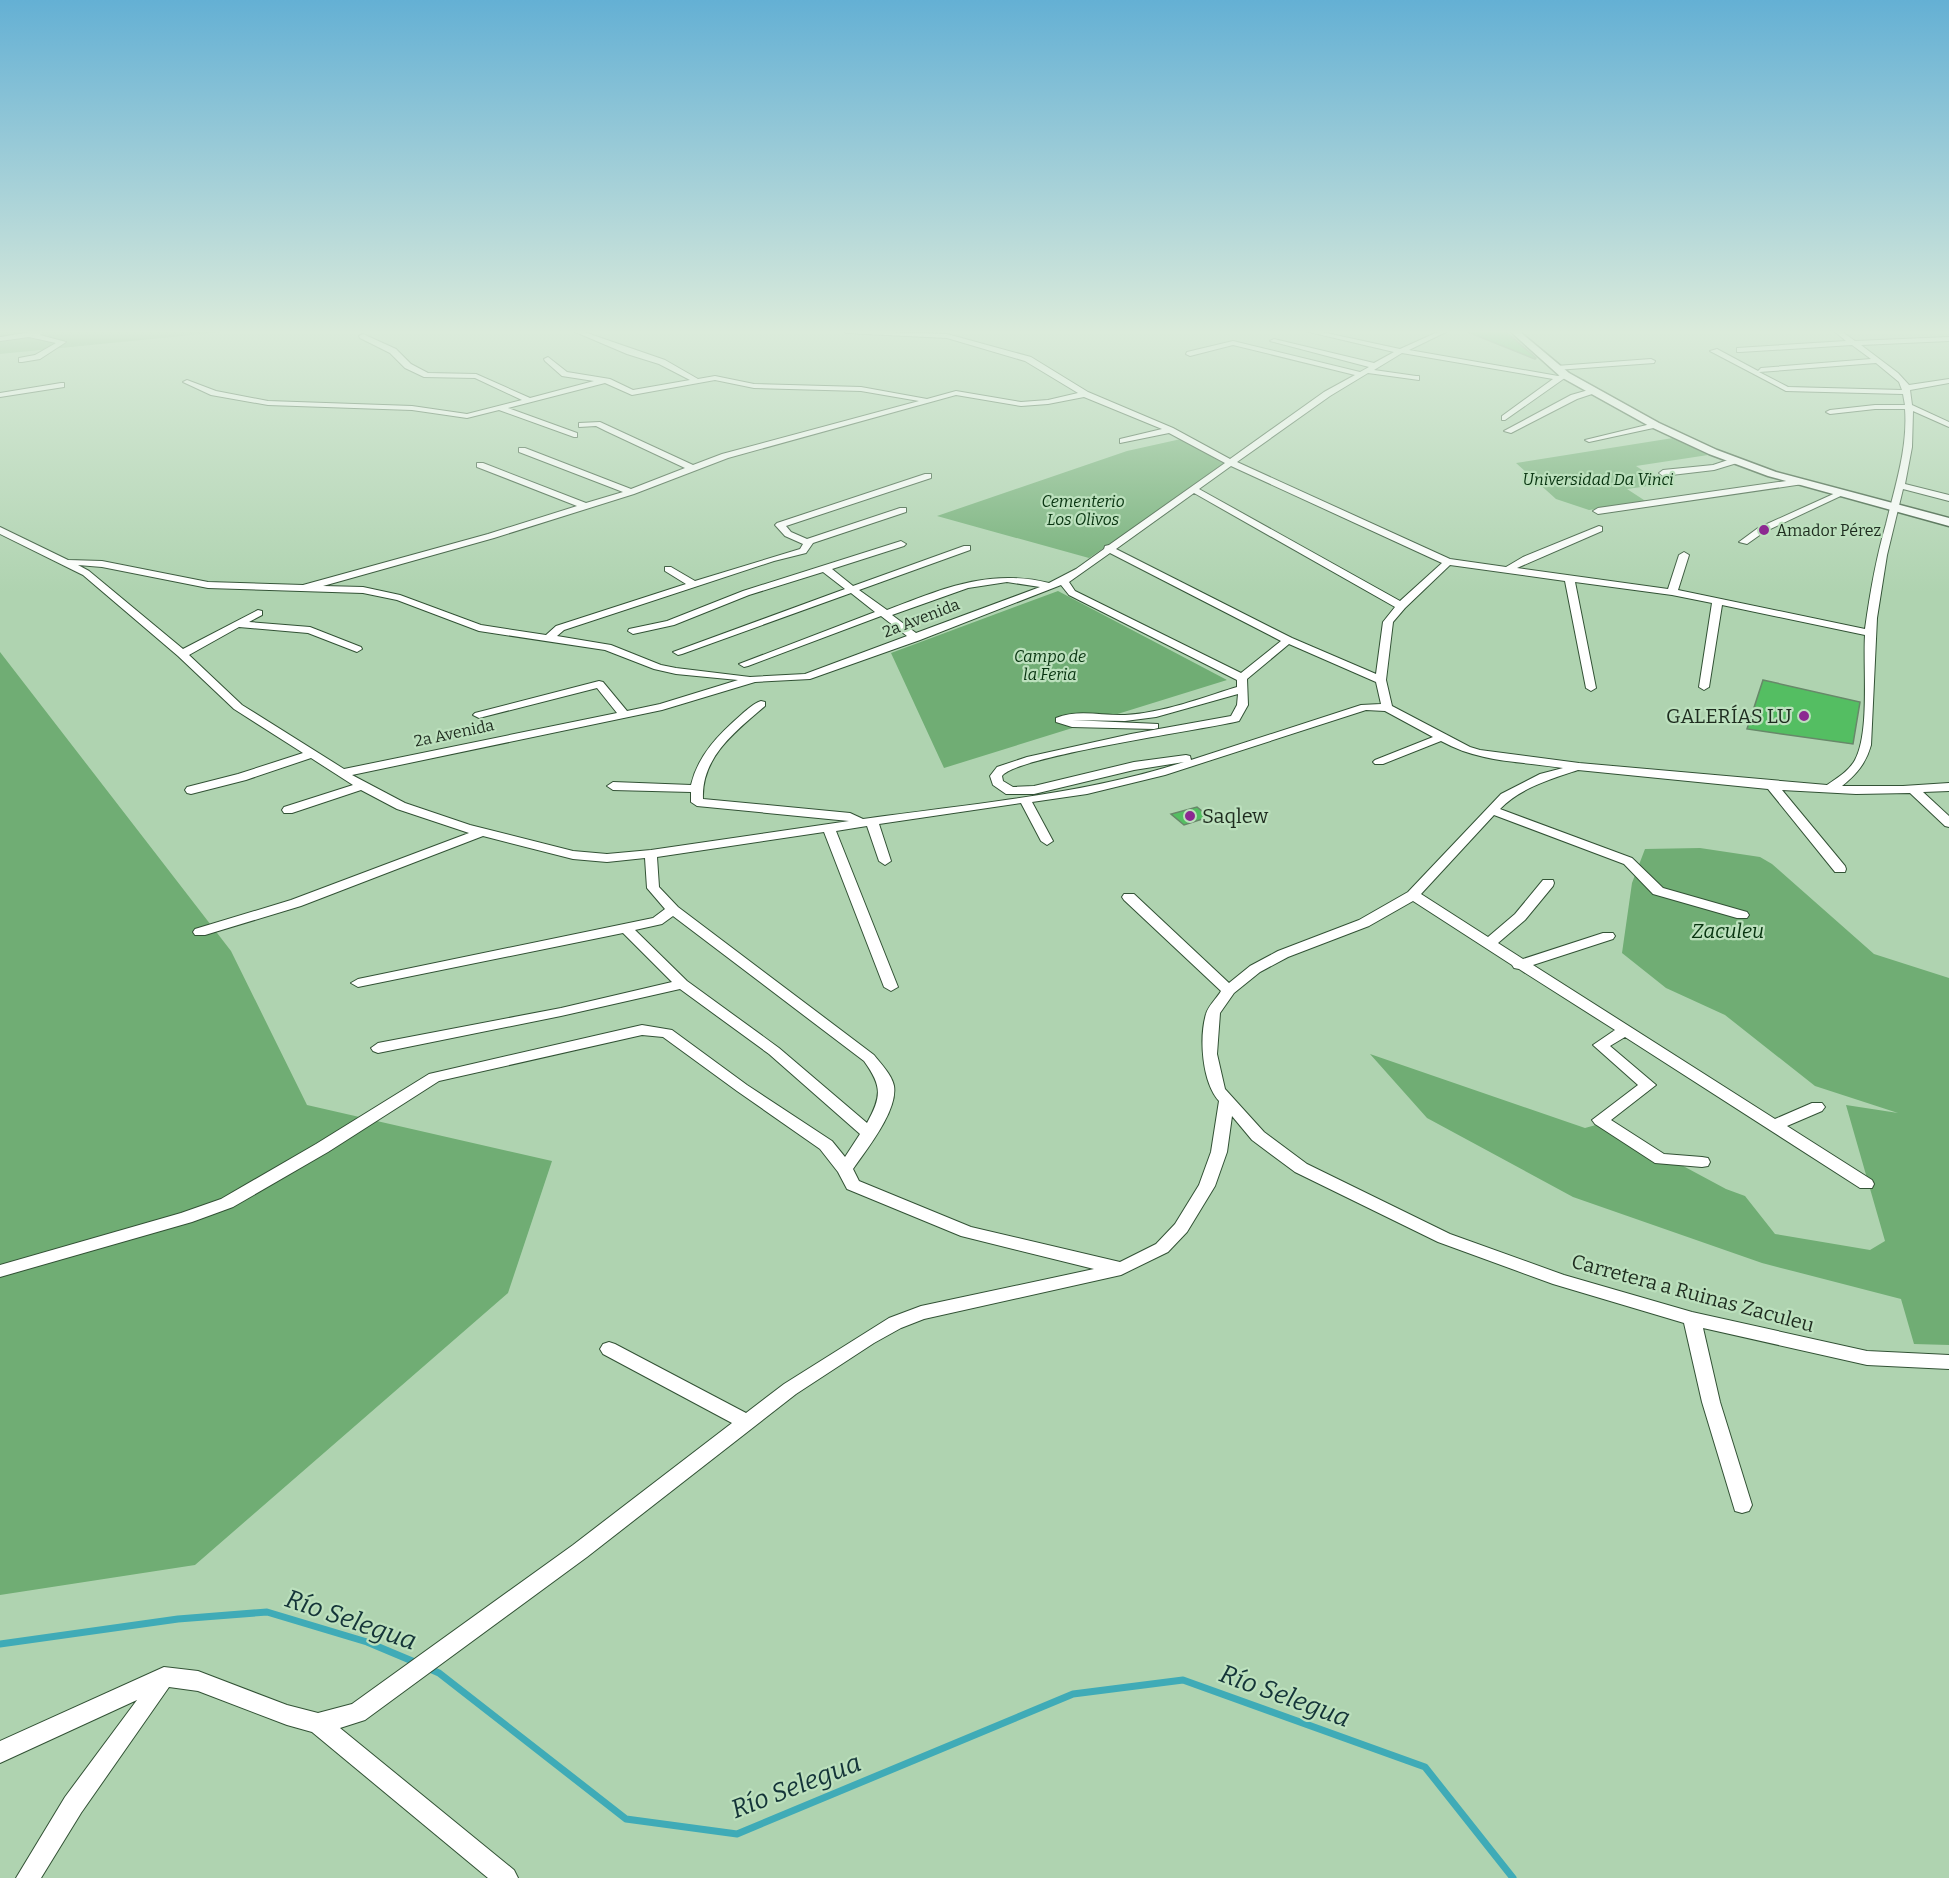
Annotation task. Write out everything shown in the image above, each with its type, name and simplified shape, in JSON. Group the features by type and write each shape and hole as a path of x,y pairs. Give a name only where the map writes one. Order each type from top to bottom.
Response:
{"street":[{"path":"530,419 574,435"},
{"path":"304,588 491,536 631,492 725,456 860,419"},
{"path":"1143,419 1170,430 1233,464 1449,562 1672,592 1870,633"},
{"name":"2a Avenida","path":"343,773 662,707 754,679 806,677 916,638 1062,581 1233,464 1294,419"},
{"path":"1508,431 1533,419"},
{"path":"1646,419 1734,461 1800,482 1949,522"},
{"path":"1830,789 1855,768 1863,755 1867,722 1870,633 1894,507 1902,486 1911,436 1910,419"},
{"path":"1935,419 1949,425"},
{"path":"582,425 597,424 692,468"},
{"path":"1589,440 1656,424"},
{"path":"1123,441 1170,430"},
{"path":"522,450 631,492"},
{"path":"1663,473 1734,461"},
{"path":"480,465 585,506"},
{"path":"549,638 560,628 806,550 807,543 832,520 928,476"},
{"path":"1598,511 1800,482"},
{"path":"1902,486 1949,498"},
{"path":"1194,489 1401,606"},
{"path":"1744,542 1761,530 1843,493"},
{"path":"807,543 788,534 780,525 903,510"},
{"path":"1507,570 1526,559 1599,529"},
{"path":"0,530 86,573 182,654 238,707 362,786 401,806 482,832 573,855 607,858 651,854 1026,801 1161,773 1376,705 1387,708 1466,750 1479,753 1550,761 1579,767 1773,787 1914,790 1949,787"},
{"path":"633,631 670,623 746,593 901,544"},
{"path":"678,652 967,548"},
{"path":"1108,548 1288,640 1381,680"},
{"path":"1672,592 1684,555"},
{"path":"64,561 102,564 208,585 363,590 400,598 479,628 607,647 658,667 754,679"},
{"path":"1387,708 1381,680 1388,622 1401,606 1449,562"},
{"path":"824,568 916,638"},
{"path":"668,569 694,584"},
{"path":"1569,578 1591,688"},
{"path":"744,664 972,583 1025,579 1049,586"},
{"path":"1062,581 1072,593 1242,683"},
{"path":"1704,687 1717,602"},
{"path":"182,654 258,613"},
{"path":"239,624 310,630 357,649"},
{"path":"1189,726 1072,724 1060,720 1067,717 1125,718 1156,714 1242,683 1288,640"},
{"path":"1230,752 1134,766 1034,790 1010,791 997,782 996,776 1001,769 1015,763 1131,737 1235,719 1242,713 1244,704 1242,683"},
{"path":"479,715 599,684 624,714"},
{"path":"761,704 721,740 706,762 696,789 697,800 700,804 850,817 867,822 885,861"},
{"path":"1379,762 1442,737"},
{"path":"191,789 242,777 312,754"},
{"name":"Carretera a Ruinas Zaculeu","path":"1579,767 1544,777 1505,797 1413,895 1364,924 1283,954 1255,969 1229,990 1213,1013 1210,1054 1218,1090 1258,1136 1301,1168 1444,1238 1559,1280 1692,1319 1867,1358 1949,1362"},
{"path":"288,810 362,786"},
{"path":"613,786 696,789"},
{"path":"1773,787 1840,869"},
{"path":"1914,790 1949,823"},
{"path":"1026,801 1047,841"},
{"path":"1494,811 1628,861 1658,891 1742,915"},
{"path":"829,828 891,987"},
{"path":"200,932 296,903 482,832"},
{"path":"651,854 653,888 673,910 869,1058 886,1086 886,1102 845,1169"},
{"path":"1488,944 1520,917 1548,883"},
{"path":"1413,895 1866,1184"},
{"path":"1129,897 1229,990"},
{"path":"358,983 657,921 673,910"},
{"path":"626,928 682,984 774,1052 868,1132"},
{"path":"1519,964 1608,936"},
{"path":"378,1048 561,1012 682,984"},
{"path":"0,1271 186,1218 227,1203 322,1148 434,1077 642,1030 667,1033 826,1145 845,1169 854,1185 967,1232 1121,1269"},
{"path":"1624,1031 1600,1045 1648,1085 1600,1120 1661,1159 1702,1162"},
{"path":"318,1724 357,1713 580,1551 790,1389 868,1338 895,1323 921,1313 1121,1269 1162,1248 1181,1228 1207,1186 1218,1152 1226,1101"},
{"path":"1773,1126 1817,1107"},
{"path":"1692,1319 1711,1402 1742,1505"},
{"path":"609,1349 747,1422"},
{"path":"28,1878 73,1805 164,1677"},
{"path":"0,1752 164,1677 198,1681 287,1715 318,1724 506,1878"}],"green space":[{"name":"Universidad Da Vinci","path":"1673,438 1708,455 1636,466 1663,484 1627,489 1647,502 1589,510 1556,499 1516,463"},
{"name":"Cementerio Los Olivos","path":"1181,439 1226,465 1089,558 937,516 1127,451"},
{"name":"Campo de la Feria","path":"1058,591 1227,680 944,768 891,653"},
{"path":"0,652 231,951 307,1105 552,1161 508,1293 195,1565 0,1595"},
{"name":"Zaculeu","path":"1700,848 1760,857 1772,864 1874,954 1949,978 1949,1345 1914,1344 1901,1299 1762,1263 1573,1197 1427,1118 1370,1054 1585,1128 1603,1123 1726,1189 1745,1196 1775,1234 1870,1250 1885,1241 1846,1105 1898,1113 1815,1086 1725,1015 1666,988 1622,953 1632,883 1645,849"}],"building":[{"name":"GALERÍAS LU","path":"1763,680 1860,702 1853,744 1747,729"},
{"name":"Saqlew","path":"1197,807 1209,817 1184,825 1171,814"}],"waterway":[{"name":"Río Selegua","path":"0,1644 178,1619 267,1612 367,1642 417,1663"},
{"name":"Río Selegua","path":"430,1669 439,1673 626,1819 737,1834 1073,1694 1183,1680 1425,1767 1513,1878"}],"place":[{"name":"Amador Pérez","path":"1764,530"},
{"name":"GALERÍAS LU","path":"1804,716"},
{"name":"Saqlew","path":"1190,816"}]}
